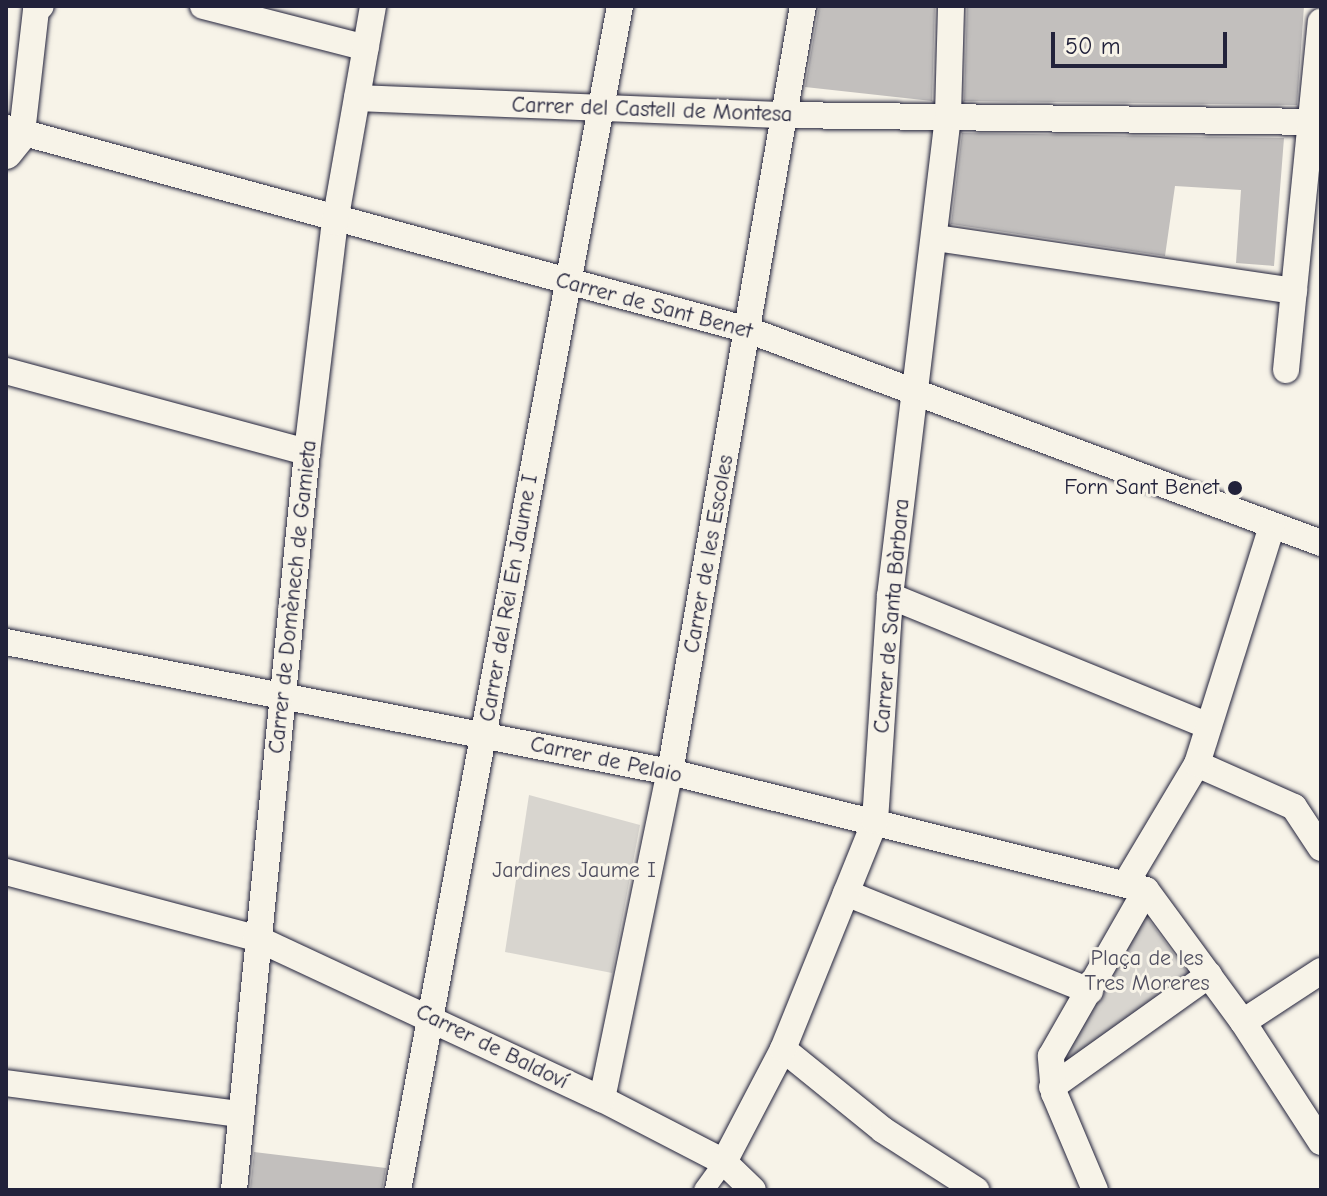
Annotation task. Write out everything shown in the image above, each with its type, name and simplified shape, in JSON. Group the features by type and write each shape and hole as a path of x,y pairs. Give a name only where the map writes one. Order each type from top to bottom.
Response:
{"street":[{"path":"11,138 36,10 41,6"},
{"path":"203,6 366,48"},
{"name":"Carrer de Domènech de Gamieta","path":"234,1190 238,1114 285,696 307,452 335,222 373,6"},
{"name":"Carrer del Rei En Jaume I","path":"398,1190 434,1018 620,6"},
{"name":"Carrer de les Escoles","path":"602,1099 670,772 803,6"},
{"name":"Carrer de Santa Bàrbara","path":"704,1190 724,1162 783,1049 875,821 890,596 936,238 948,115 951,6"},
{"path":"1286,370 1317,122 1321,22"},
{"name":"Carrer del Castell de Montesa","path":"357,98 785,115 1317,122"},
{"name":"Carrer de Sant Benet","path":"11,138 748,330 1321,543"},
{"path":"936,238 1294,291"},
{"path":"6,371 307,452"},
{"path":"1095,1190 1052,1087 1051,1056 1090,991 1136,886 1197,764 1272,526"},
{"path":"890,596 1209,726"},
{"name":"Carrer de Pelaio","path":"6,642 670,772 1136,886"},
{"path":"1197,764 1294,807 1321,848"},
{"name":"Carrer de Baldoví","path":"6,872 256,938 434,1018 602,1099 724,1162 753,1190"},
{"path":"1136,886 1243,1022 1321,1142"},
{"path":"846,893 1090,991"},
{"path":"1243,1022 1321,971"},
{"path":"1052,1087 1209,975"},
{"path":"783,1049 883,1130 976,1190"},
{"path":"6,1083 238,1114"}],"green space":[{"name":"Jardines Jaume I","path":"529,795 640,825 612,973 505,952"},
{"name":"Plaça de les Tres Moreres","path":"1143,912 1190,976 1062,1075 1059,1058"}],"building":[{"path":"819,6 935,6 932,101 805,87"},
{"path":"967,6 1304,6 1297,105 964,101"},
{"path":"962,133 1284,138 1274,266 1236,263 1241,190 1175,186 1165,256 951,224"},
{"path":"254,1152 386,1168 382,1190 250,1190"}],"place":[{"name":"Forn Sant Benet","path":"1235,488"}]}
